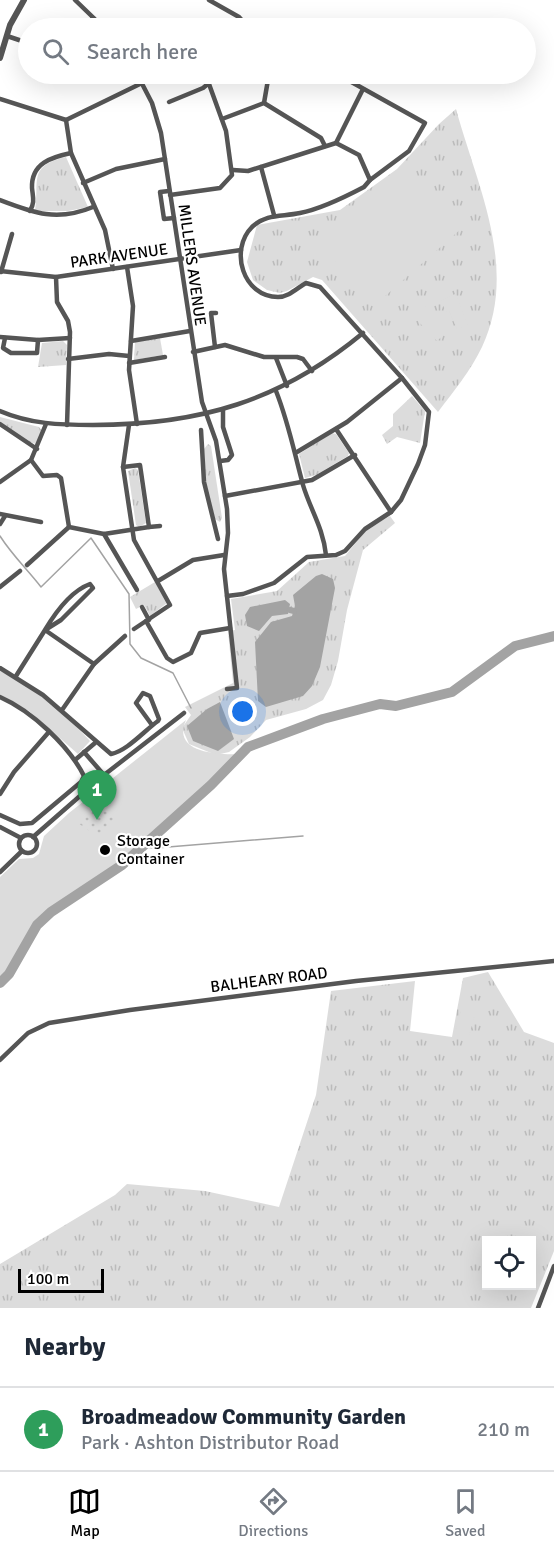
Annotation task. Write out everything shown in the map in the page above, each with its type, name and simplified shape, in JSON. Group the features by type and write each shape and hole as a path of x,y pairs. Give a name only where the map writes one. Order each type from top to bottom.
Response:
{"street":[{"path":"0,58 7,36 24,0"},
{"path":"75,0 93,18"},
{"path":"209,0 241,18"},
{"path":"7,36 18,40"},
{"path":"0,99 66,120 140,84"},
{"name":"MILLERS AVENUE","path":"142,84 152,103 165,159 204,414 216,441 225,496 228,525 224,555 237,688 227,689"},
{"path":"169,102 209,84 222,119 233,170 227,184 220,189 160,192 164,219 174,218"},
{"path":"264,103 267,84"},
{"path":"227,596 243,594 274,583 307,557 345,550 365,529 391,512 402,500 425,445 429,412 363,333 316,284 306,283 290,294 278,297 256,289 248,281 241,267 241,250 247,233 260,222 274,215 300,213 350,195 364,187 409,151 425,123 356,84"},
{"path":"336,143 363,88"},
{"path":"222,119 264,103"},
{"path":"264,103 321,138 325,146"},
{"path":"66,120 71,153 105,230 112,269"},
{"path":"233,170 248,171 336,143 359,155 370,180"},
{"path":"30,211 34,201 33,181 38,166 46,160 71,153"},
{"path":"83,183 116,169 165,159"},
{"path":"261,167 274,215"},
{"path":"0,200 38,215 68,214 93,207"},
{"path":"1,272 12,234"},
{"name":"PARK AVENUE","path":"1,272 56,276 241,250"},
{"path":"127,267 133,306 129,363 136,424"},
{"path":"56,276 57,302 68,321 70,338 67,425"},
{"path":"215,347 210,313 216,313"},
{"path":"131,340 190,331"},
{"path":"0,411 22,420 67,425 129,425 204,414 222,410 286,386 312,371 363,333"},
{"path":"38,340 37,353 11,353 3,348 2,337 38,340 70,338"},
{"path":"193,352 225,345 255,355 303,358 312,371"},
{"path":"68,359 110,354 129,356"},
{"path":"129,363 165,357"},
{"path":"276,358 286,386"},
{"path":"297,452 336,429 402,378"},
{"path":"276,391 290,425 302,482 315,511 326,555"},
{"path":"220,461 231,458 232,455 228,436 223,428 222,410"},
{"path":"0,424 37,449"},
{"path":"0,482 31,460 46,424"},
{"path":"129,425 123,467 132,530 135,543 170,605 134,629"},
{"path":"336,429 391,512"},
{"path":"201,430 204,482 218,539"},
{"path":"203,443 216,441"},
{"path":"225,496 318,478 355,455"},
{"path":"31,460 43,476 57,475 61,478 69,527"},
{"path":"123,467 140,465 149,527"},
{"path":"0,524 2,515 41,522"},
{"path":"216,526 228,525"},
{"path":"69,527 104,534 160,526"},
{"path":"27,565 69,527"},
{"path":"104,534 137,590"},
{"path":"158,581 193,560 224,555"},
{"path":"0,587 20,571"},
{"path":"16,676 55,614 82,586 90,584 93,588 88,594 61,620 45,630"},
{"path":"142,607 167,658 173,662 191,653 200,633 230,628"},
{"path":"45,630 94,664"},
{"path":"62,710 94,664 125,636"},
{"path":"0,668 16,676 62,710 95,743 113,754 158,721 159,716 150,696 143,693 135,703 152,725"},
{"path":"0,697 28,713 75,760 83,779 32,823 20,824 0,815"},
{"path":"33,837 104,775 184,713"},
{"path":"0,794 14,772 48,733"},
{"path":"75,760 95,743"},
{"path":"84,752 104,775"},
{"path":"0,827 21,838 33,837 37,842 35,850 30,853 22,851 19,846 21,838"},
{"path":"0,872 22,851"},
{"name":"BALHEARY ROAD","path":"0,1060 27,1033 50,1023 130,1010 348,982 554,962"},
{"path":"538,1308 554,1266"}],"green space":[{"path":"456,109 491,227 496,257 496,287 492,317 478,356 438,412 322,280 313,277 280,293 267,290 253,280 247,262 257,225 340,210 397,169"},
{"path":"66,157 88,207 68,211 35,211 40,170 45,165"},
{"path":"410,170 462,228 374,306 323,247"},
{"path":"455,294 468,324 457,329 449,311 446,312 441,301"},
{"path":"425,306 448,331 437,341 414,317"},
{"path":"160,338 163,355 134,360 135,342"},
{"path":"63,341 67,345 66,365 38,367 42,343"},
{"path":"412,396 425,411 420,443 397,437 387,444 382,435 393,426 393,414"},
{"path":"0,417 39,427 42,431 36,444 26,441 0,422"},
{"path":"332,433 336,434 349,453 348,456 316,475 305,478 299,454"},
{"path":"208,444 211,446 222,518 220,522 215,519 206,483 204,449"},
{"path":"135,468 138,470 146,523 139,527 136,525 128,471"},
{"path":"390,516 395,523 363,550 347,610 338,661 331,685 323,700 306,709 266,720 250,737 229,752 216,755 189,744 182,728 191,715 185,707 233,683 228,631 235,630 231,599 277,591 309,562 345,556 367,529"},
{"path":"155,582 167,603 150,616 144,605 136,609 130,597"},
{"path":"0,671 13,677 48,702 90,741 78,754 29,711 0,695"},
{"path":"186,720 183,731 185,739 191,746 220,754 239,754 231,766 122,865 51,912 37,925 9,974 0,983 0,877 19,859 33,858 39,854 44,836 69,813"},
{"path":"93,801 116,817 101,839 78,823"},
{"path":"488,972 524,1032 554,1043 554,1251 531,1308 0,1308 0,1264 115,1195 127,1184 205,1191 279,1207 316,1095 331,991 415,981 410,1031 452,1037 463,978"},
{"path":"462,1006 476,1010 468,1040 454,1036"}],"shaded area":[{"path":"322,574 333,579 335,588 320,667 312,686 303,696 266,707 258,701 255,642 271,622 292,616 295,606 293,595 316,576"},
{"path":"285,600 290,604 288,614 272,616 259,631 247,626 245,615 250,607"},
{"path":"220,702 234,739 218,751 193,741 187,726 207,709"}],"waterway":[{"path":"0,536 41,587 91,538 129,594 130,644 141,658 173,673 191,708"},
{"path":"290,610 294,611"},
{"path":"0,983 9,974 37,925 51,912 122,865 211,785 248,747 323,719 380,704 396,706 452,692 515,646 554,636"},
{"path":"143,847 156,848 303,836"}],"place":[{"name":"Broadmeadow Community Garden","path":"97,820"},
{"name":"Storage Container","path":"105,850"}]}
